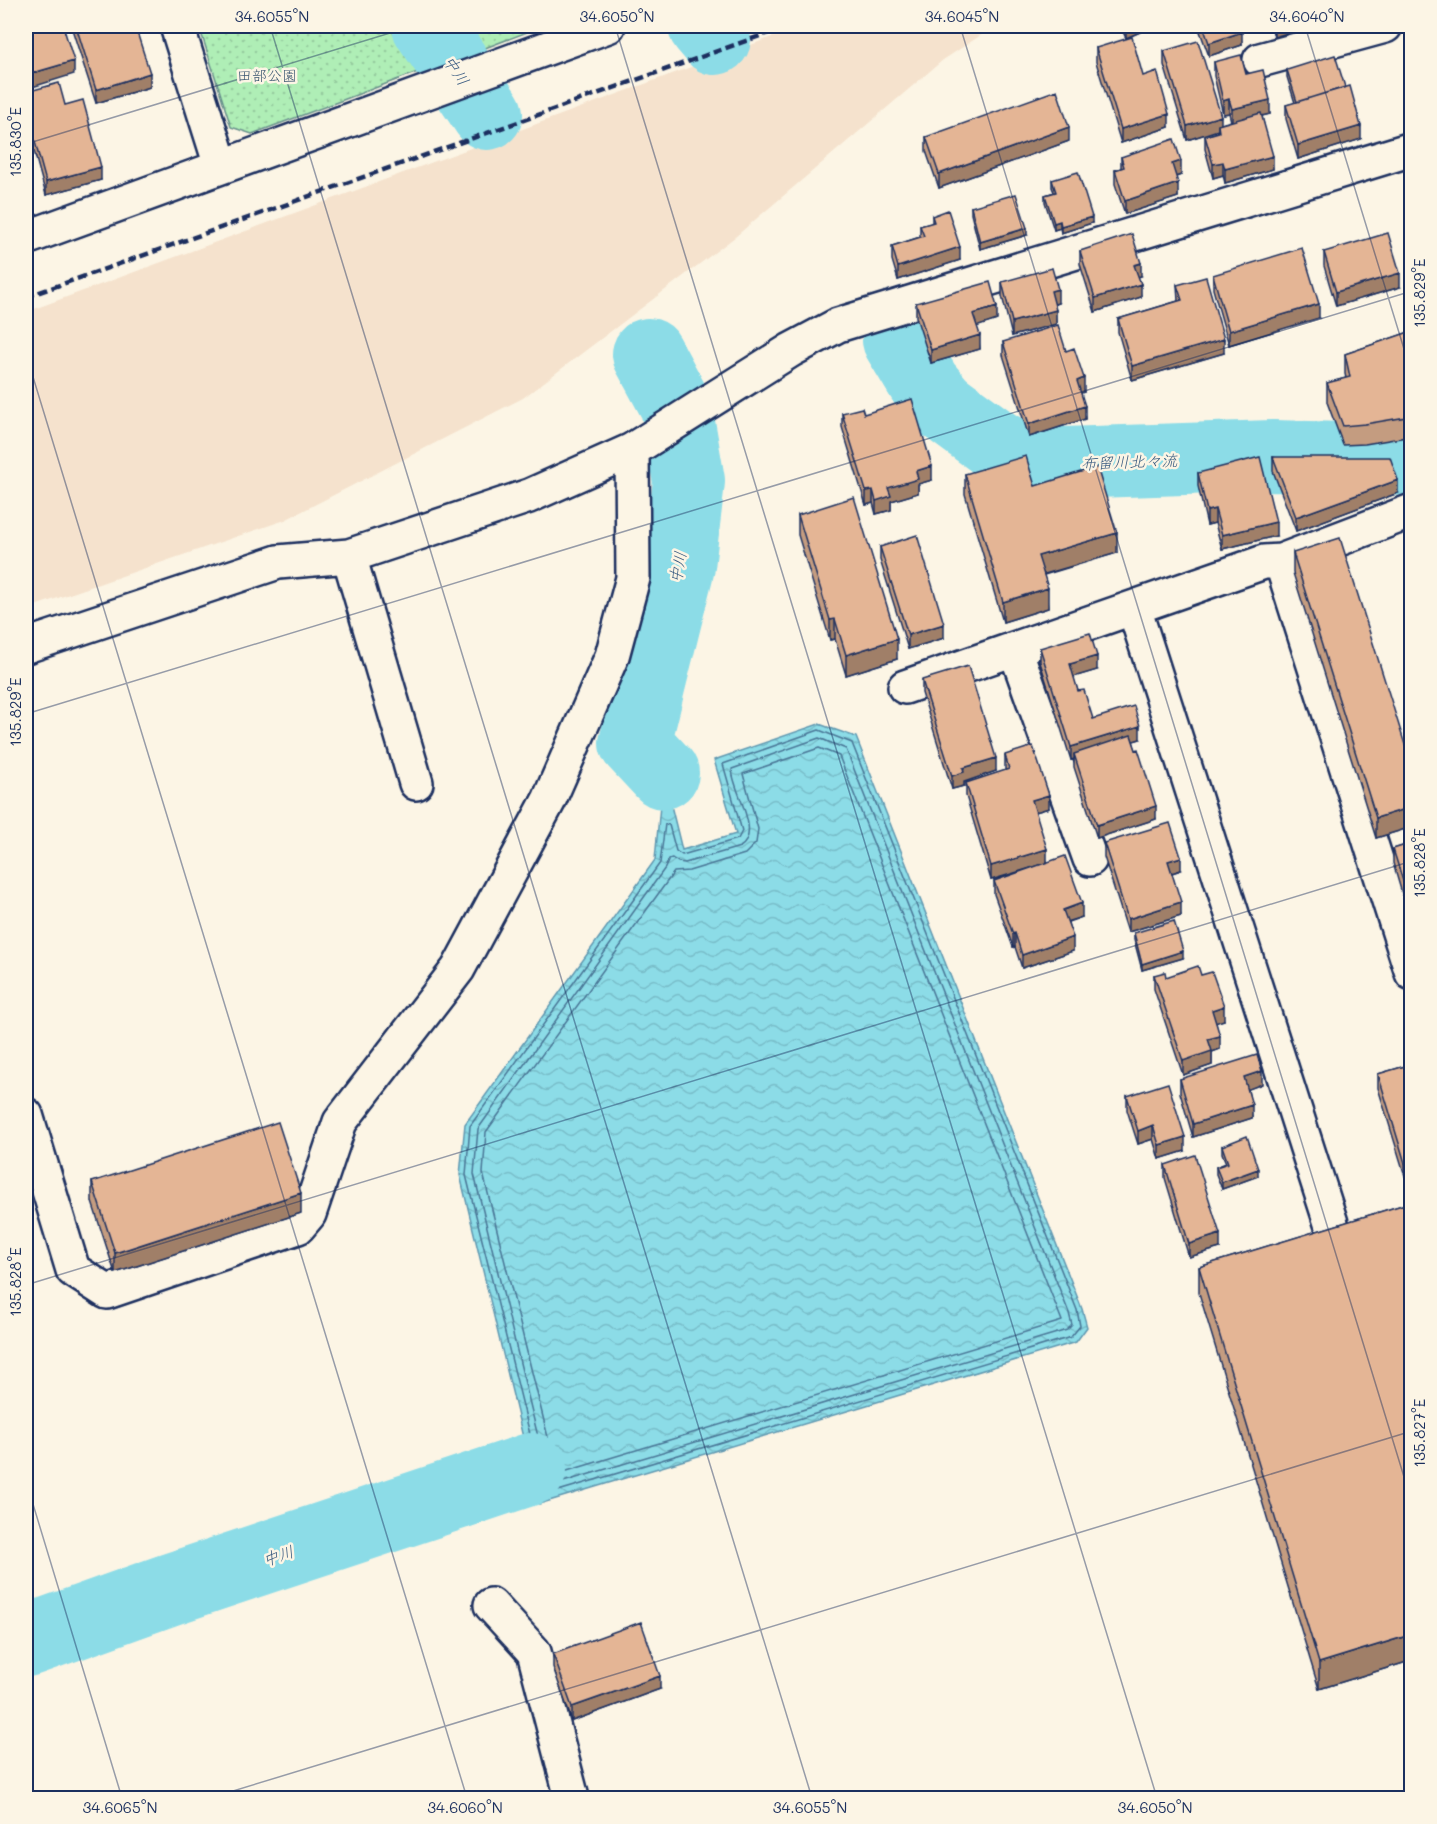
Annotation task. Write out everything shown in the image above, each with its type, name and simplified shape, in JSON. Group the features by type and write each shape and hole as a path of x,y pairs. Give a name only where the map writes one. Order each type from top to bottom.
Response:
{"street":[{"path":"177,26 221,166"},
{"path":"26,238 608,26"},
{"path":"1260,60 1385,26"},
{"path":"26,646 278,562 349,556 529,496 632,450 791,350 838,325 1412,148"},
{"path":"26,1114 73,1270 107,1292 298,1227 309,1215 340,1122 458,969 549,800 612,656 633,578 632,450"},
{"path":"905,687 1264,562 1281,561 1412,511"},
{"path":"349,556 416,783"},
{"path":"1281,561 1412,973"},
{"path":"1134,608 1331,1223"},
{"path":"1015,649 1090,859"},
{"path":"491,1605 534,1652 572,1798"}],"shaded area":[{"path":"802,26 995,26 943,60 735,237 523,398 285,520 26,609 26,312"}],"green space":[{"name":"田部公園","path":"199,26 407,26 431,67 252,134 231,127"},
{"path":"439,26 543,26 459,58"}],"water":[{"path":"819,724 856,737 1082,1309 1087,1327 1076,1342 539,1504 460,1175 465,1124 655,860 663,773 682,850 736,834 714,760"}],"building":[{"path":"26,26 63,26 74,61 26,75"},
{"path":"76,26 135,26 150,73 96,90"},
{"path":"1123,26 1138,26 1126,31"},
{"path":"1203,26 1240,26 1242,32 1209,43"},
{"path":"1132,37 1143,76 1157,71 1169,114 1121,129 1096,48"},
{"path":"1198,41 1221,116 1187,126 1164,51"},
{"path":"1241,55 1246,74 1263,70 1270,100 1232,109 1229,99 1223,101 1214,62"},
{"path":"1335,55 1345,87 1297,102 1287,70"},
{"path":"59,83 65,105 83,100 101,167 46,182 26,109 26,92"},
{"path":"1350,86 1361,126 1298,145 1286,105"},
{"path":"1057,90 1069,127 939,174 926,137"},
{"path":"1261,113 1273,156 1225,169 1223,162 1213,164 1205,136 1219,132 1218,125"},
{"path":"1174,139 1181,161 1172,164 1178,183 1125,201 1115,170 1124,167 1121,157"},
{"path":"1078,172 1092,217 1061,226 1060,221 1054,223 1045,195 1056,192 1052,180"},
{"path":"1016,194 1027,228 980,242 971,207"},
{"path":"948,210 960,247 898,267 892,246 924,236 920,226 934,222 932,216"},
{"path":"1388,233 1400,273 1336,292 1324,252"},
{"path":"1132,234 1141,263 1134,265 1141,284 1095,298 1080,251"},
{"path":"1302,248 1319,304 1229,331 1213,275"},
{"path":"1052,268 1058,289 1051,291 1056,310 1012,322 1002,282"},
{"path":"1206,277 1224,339 1132,366 1118,319 1182,300 1177,285"},
{"path":"990,282 997,307 973,314 980,335 931,350 916,303"},
{"path":"1058,325 1066,351 1074,348 1084,378 1077,381 1085,406 1029,424 1003,342"},
{"path":"1412,331 1412,416 1343,426 1327,383 1350,377 1345,354"},
{"path":"912,399 932,466 916,471 918,479 888,488 891,496 876,501 873,490 866,491 842,413 862,408 864,414"},
{"path":"1026,456 1035,486 1097,467 1117,533 1038,556 1048,588 1003,602 965,474"},
{"path":"1260,457 1276,522 1222,535 1215,509 1207,511 1198,473"},
{"path":"1273,457 1390,457 1398,480 1296,517"},
{"path":"854,497 897,639 846,655 835,619 830,620 798,515"},
{"path":"917,535 944,624 908,635 880,547"},
{"path":"1340,538 1412,767 1412,807 1376,818 1293,553"},
{"path":"1090,633 1097,656 1070,664 1078,691 1084,690 1093,719 1134,706 1140,726 1071,747 1040,648"},
{"path":"968,666 996,758 963,768 964,772 952,776 922,680"},
{"path":"1131,735 1136,750 1138,749 1156,806 1097,825 1074,754"},
{"path":"1033,746 1049,795 1032,800 1047,849 991,866 966,783 1009,769 1005,755"},
{"path":"1170,823 1181,857 1168,861 1181,902 1128,919 1104,843"},
{"path":"1412,843 1412,896 1408,897 1393,849"},
{"path":"1065,856 1082,903 1063,910 1073,937 1022,955 994,881"},
{"path":"1412,901 1412,919 1406,902"},
{"path":"1174,921 1183,951 1142,964 1134,933"},
{"path":"1198,966 1201,975 1212,972 1224,1006 1212,1010 1220,1036 1208,1039 1212,1051 1183,1061 1154,975 1165,972 1166,977"},
{"path":"1257,1055 1262,1071 1244,1077 1252,1105 1193,1124 1180,1079"},
{"path":"1412,1064 1412,1161 1405,1163 1378,1074"},
{"path":"1168,1083 1185,1137 1159,1145 1153,1125 1138,1131 1127,1096"},
{"path":"278,1122 301,1193 115,1253 92,1182"},
{"path":"1247,1136 1258,1169 1222,1182 1216,1167 1228,1163 1222,1146"},
{"path":"1195,1155 1220,1234 1189,1244 1165,1165"},
{"path":"1412,1202 1412,1640 1410,1635 1319,1663 1199,1267"},
{"path":"641,1622 660,1676 572,1707 553,1654"}],"waterway":[{"name":"中川","path":"428,26 487,114"},
{"name":"布留川北々流","path":"704,26 715,39"},
{"name":"布留川北々流","path":"898,340 925,385 942,405 999,447 1029,460 1065,463 1273,456 1412,460"},
{"name":"中川","path":"648,354 676,406 689,481 679,566 635,743 663,773"},
{"name":"中川","path":"26,1641 168,1590 531,1469"}],"railway":[{"path":"26,297 788,26"}]}
